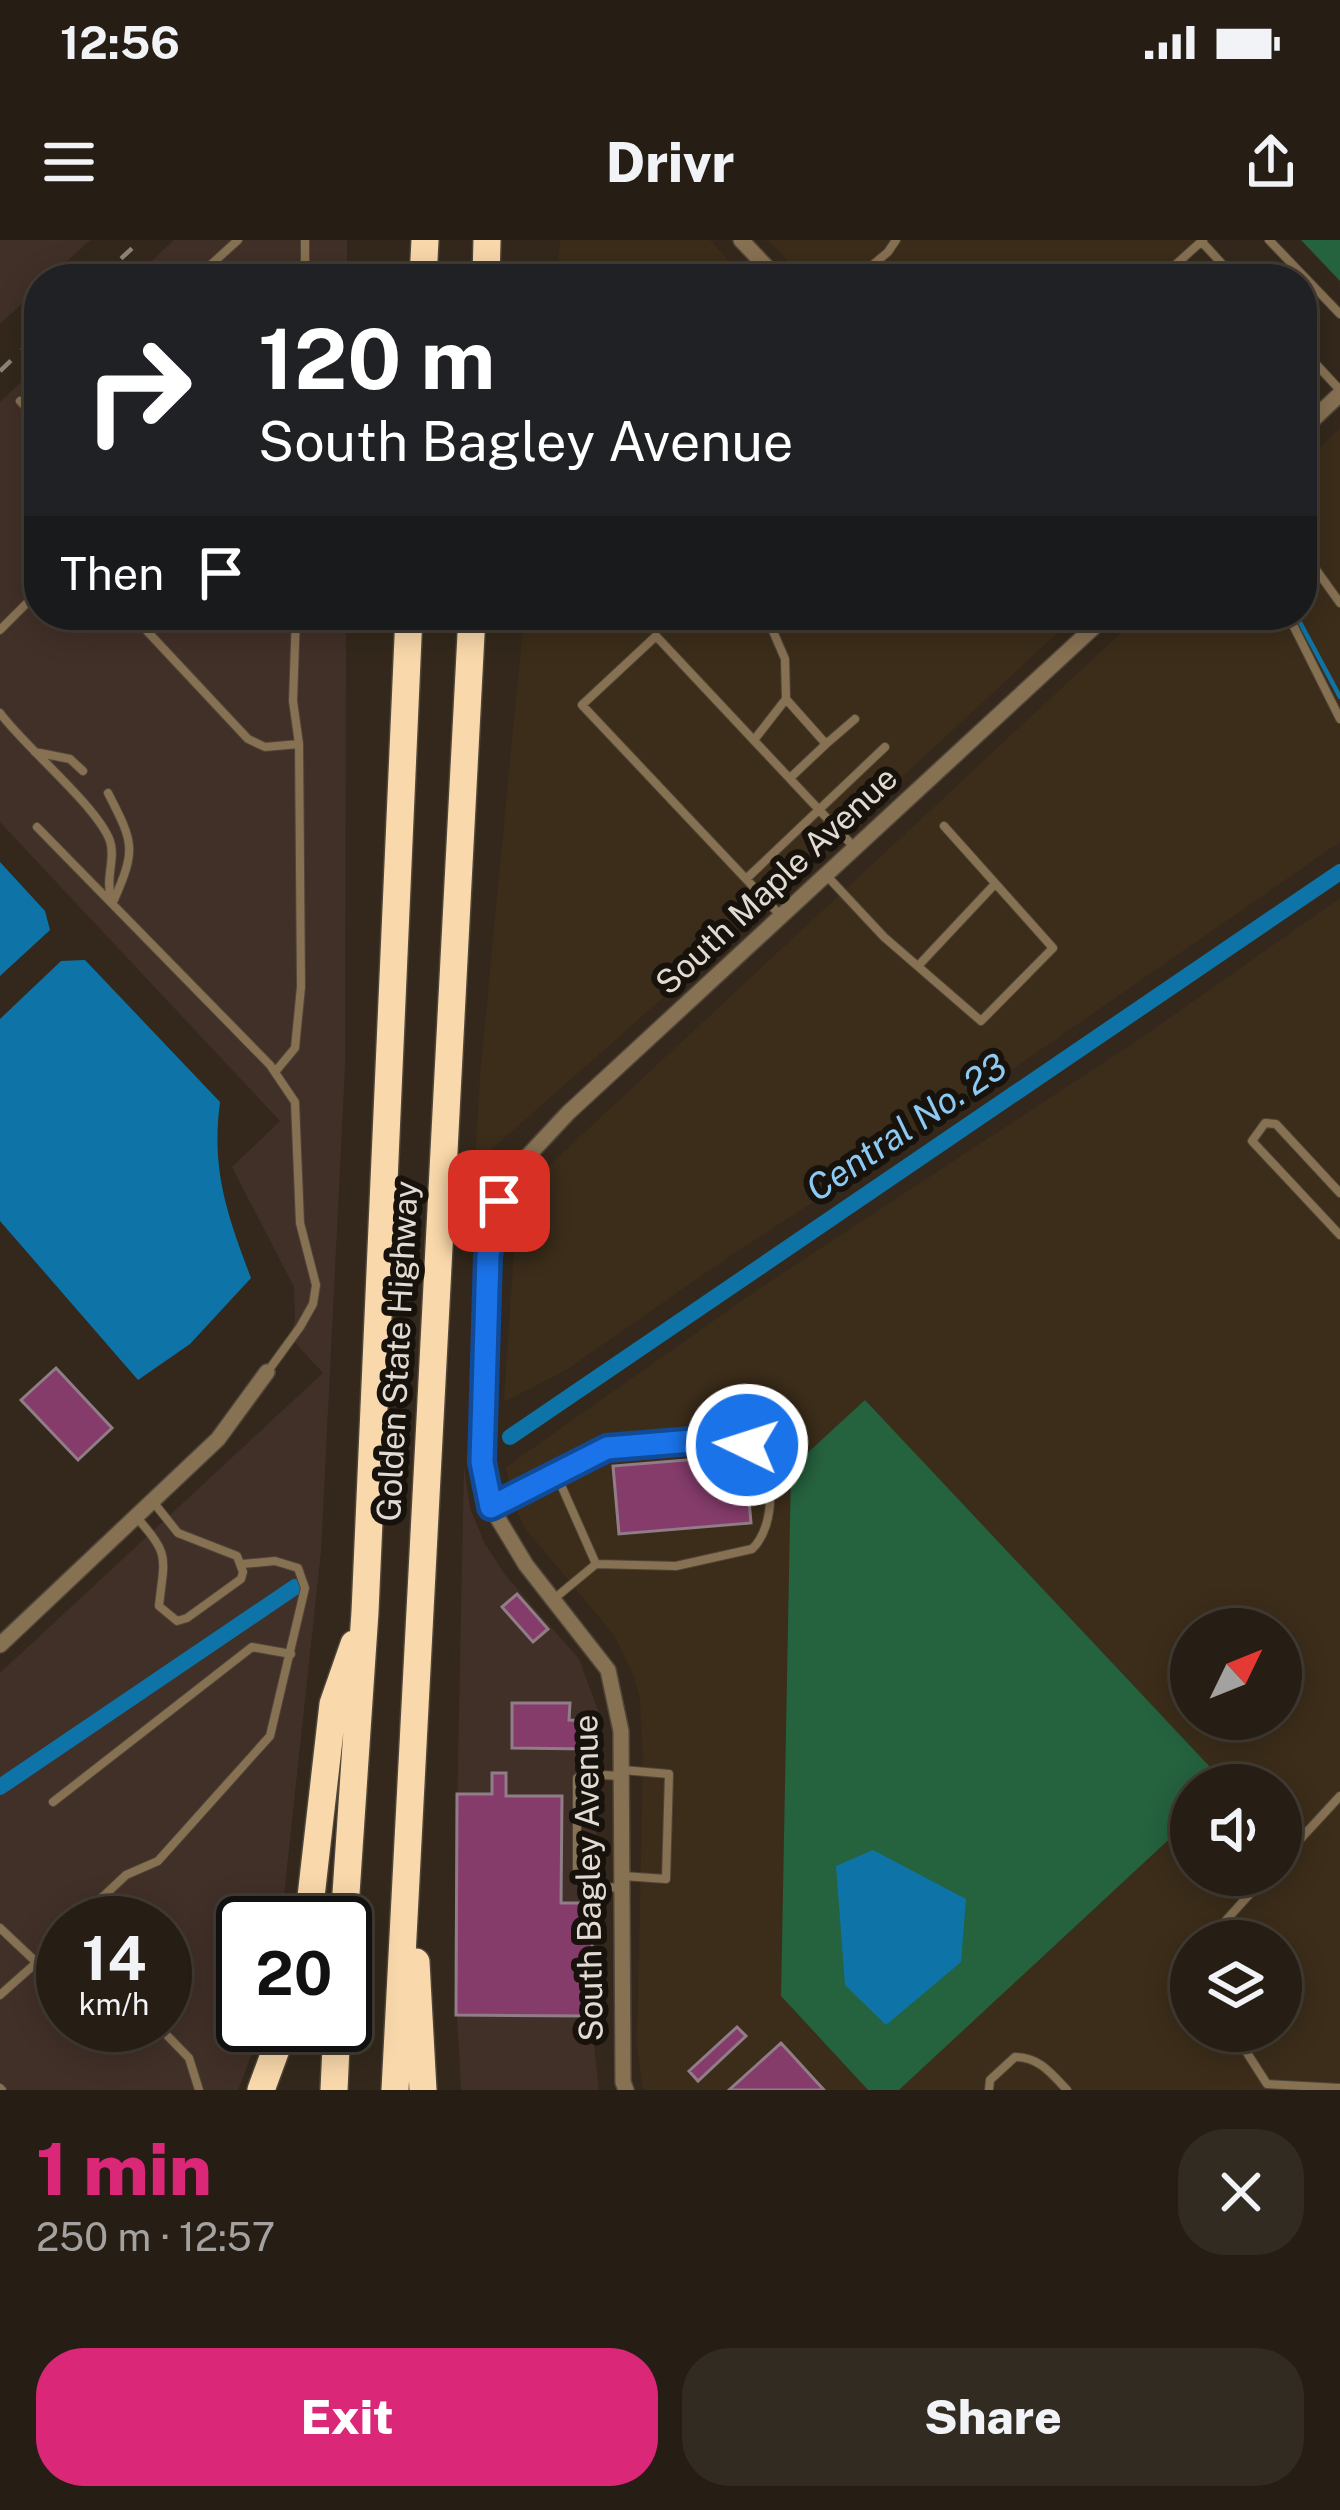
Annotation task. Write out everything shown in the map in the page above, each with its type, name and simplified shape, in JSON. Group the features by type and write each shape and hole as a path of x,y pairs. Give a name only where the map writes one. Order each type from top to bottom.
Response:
{"highway":[{"name":"Golden State Highway","path":"346,1896 365,1612 408,630"},
{"name":"Golden State Highway","path":"394,2090 471,630"},
{"path":"311,1896 333,1704 365,1612"},
{"path":"409,1822 423,2090"},
{"path":"261,2090 275,2052"},
{"path":"334,2090 336,2052"}],"street":[{"path":"741,240 764,264"},
{"path":"1317,413 1340,392"},
{"name":"South Maple Avenue","path":"499,1201 525,1159 568,1113 1088,630"},
{"name":"South Bagley Avenue","path":"499,1201 488,1256 482,1462 491,1507 526,1565 608,1670 621,1731 622,2082 626,2090"},
{"path":"0,1645 218,1439 267,1372"}],"lane":[{"path":"212,264 238,240"},
{"path":"874,264 896,240"},
{"path":"1269,240 1292,264"},
{"path":"1178,264 1202,241 1223,264"},
{"path":"1317,290 1340,314"},
{"path":"1317,366 1340,392"},
{"path":"20,400 24,404"},
{"path":"1317,571 1340,603"},
{"path":"0,629 24,606"},
{"path":"146,630 248,739 265,747 298,744"},
{"path":"274,1072 296,1048 301,987 295,630"},
{"path":"754,740 786,700 785,659 772,630"},
{"path":"1296,630 1340,718"},
{"path":"781,916 582,705 656,636 855,848"},
{"path":"786,700 826,744"},
{"path":"0,713 97,819 112,844 107,885 113,902"},
{"path":"790,778 855,719"},
{"path":"746,879 885,747"},
{"path":"34,752 70,759 82,770"},
{"path":"108,793 132,839 126,873 113,902"},
{"path":"826,874 981,1021 1053,948 944,826"},
{"path":"37,827 274,1072 295,1102 300,1223 316,1285 313,1304 267,1372"},
{"path":"918,966 994,885"},
{"path":"1340,1193 1276,1124 1264,1123 1257,1130 1252,1141 1340,1235"},
{"path":"491,1507 607,1448 728,1438 747,1445 760,1457 770,1504 768,1525 752,1549 676,1566 596,1564 554,1599"},
{"path":"557,1476 596,1564"},
{"path":"136,1516 163,1546 159,1606 177,1621 241,1580 242,1564 237,1556 178,1533 152,1502"},
{"path":"104,1896 126,1875 158,1861 270,1736 305,1588 302,1573 275,1561 242,1564"},
{"path":"52,1802 252,1647 291,1654"},
{"path":"622,1773 669,1774 666,1880 584,1885 577,1879 578,1778 622,1773"},
{"path":"1302,1837 1340,1796"},
{"path":"1226,1920 1249,1896"},
{"path":"0,1928 35,1961 0,1995"},
{"path":"183,2052 199,2090"},
{"path":"1246,2052 1267,2084 1340,2088"},
{"path":"989,2090 990,2080 1015,2057 1029,2057 1067,2090"}],"shaded area":[{"path":"0,240 90,240 64,264 24,264 24,302 0,324"},
{"path":"174,240 347,240 347,264 148,264"},
{"path":"560,240 710,240 732,264 558,264"},
{"path":"768,240 1198,240 1172,264 791,264"},
{"path":"24,379 24,630 346,630 345,1068 321,1551 284,1896 216,1896 216,2052 253,2052 238,2090 0,2090 0,1673 323,1373 290,1337 295,1320 294,1287 232,1167 280,1121 0,822 0,402"},
{"path":"1340,428 1340,842 932,1125 566,1370 504,1402 515,1236 524,1205 543,1171 1124,630 1317,630 1317,450"},
{"path":"523,630 1060,630 691,973 475,1164"},
{"path":"1340,898 1340,2090 899,2090 1170,1838 1170,1896 1302,1896 1302,1764 1207,1764 1185,1740 1302,1740 1302,1608 1170,1608 1170,1724 865,1400 781,1996 868,2090 643,2090 637,2046 640,1699 614,1635 524,1527 506,1467 760,1288 1141,1038"},
{"path":"464,1466 470,1508 485,1544 506,1576 579,1659 598,1710 594,2045 599,2090 461,2090 454,1960"}],"green space":[{"path":"1301,240 1340,240 1340,281"},
{"path":"865,1400 1170,1724 1170,1740 1185,1740 1207,1764 1170,1764 1170,1838 899,2090 868,2090 781,1996 791,1468"}],"water":[{"path":"0,862 45,911 50,930 0,976"},
{"path":"85,960 220,1102 223,1191 251,1278 190,1344 138,1380 0,1221 0,1019 61,961"},
{"path":"873,1850 966,1899 961,1962 886,2025 845,1985 836,1866"}],"building":[{"path":"56,1368 112,1428 78,1460 21,1400"},
{"path":"745,1455 751,1523 619,1534 613,1466"},
{"path":"517,1594 548,1629 533,1642 502,1607"},
{"path":"512,1703 570,1703 569,1720 589,1721 589,1749 512,1748"},
{"path":"492,1773 506,1773 506,1796 562,1796 561,1903 592,1903 592,2016 456,2015 457,1794 492,1794"},
{"path":"737,2027 746,2036 698,2081 689,2071"},
{"path":"781,2043 824,2090 729,2090 760,2062"}],"waterway":[{"path":"1304,630 1340,697"},
{"name":"Central No. 23","path":"510,1437 1340,872"},
{"name":"Central No. 23","path":"0,1787 295,1587"}],"railway":[{"path":"115,264 141,240"},
{"path":"0,371 24,348"}],"route":[{"path":"499,1201 488,1256 482,1462 491,1507 607,1448 728,1438 747,1445"}]}
